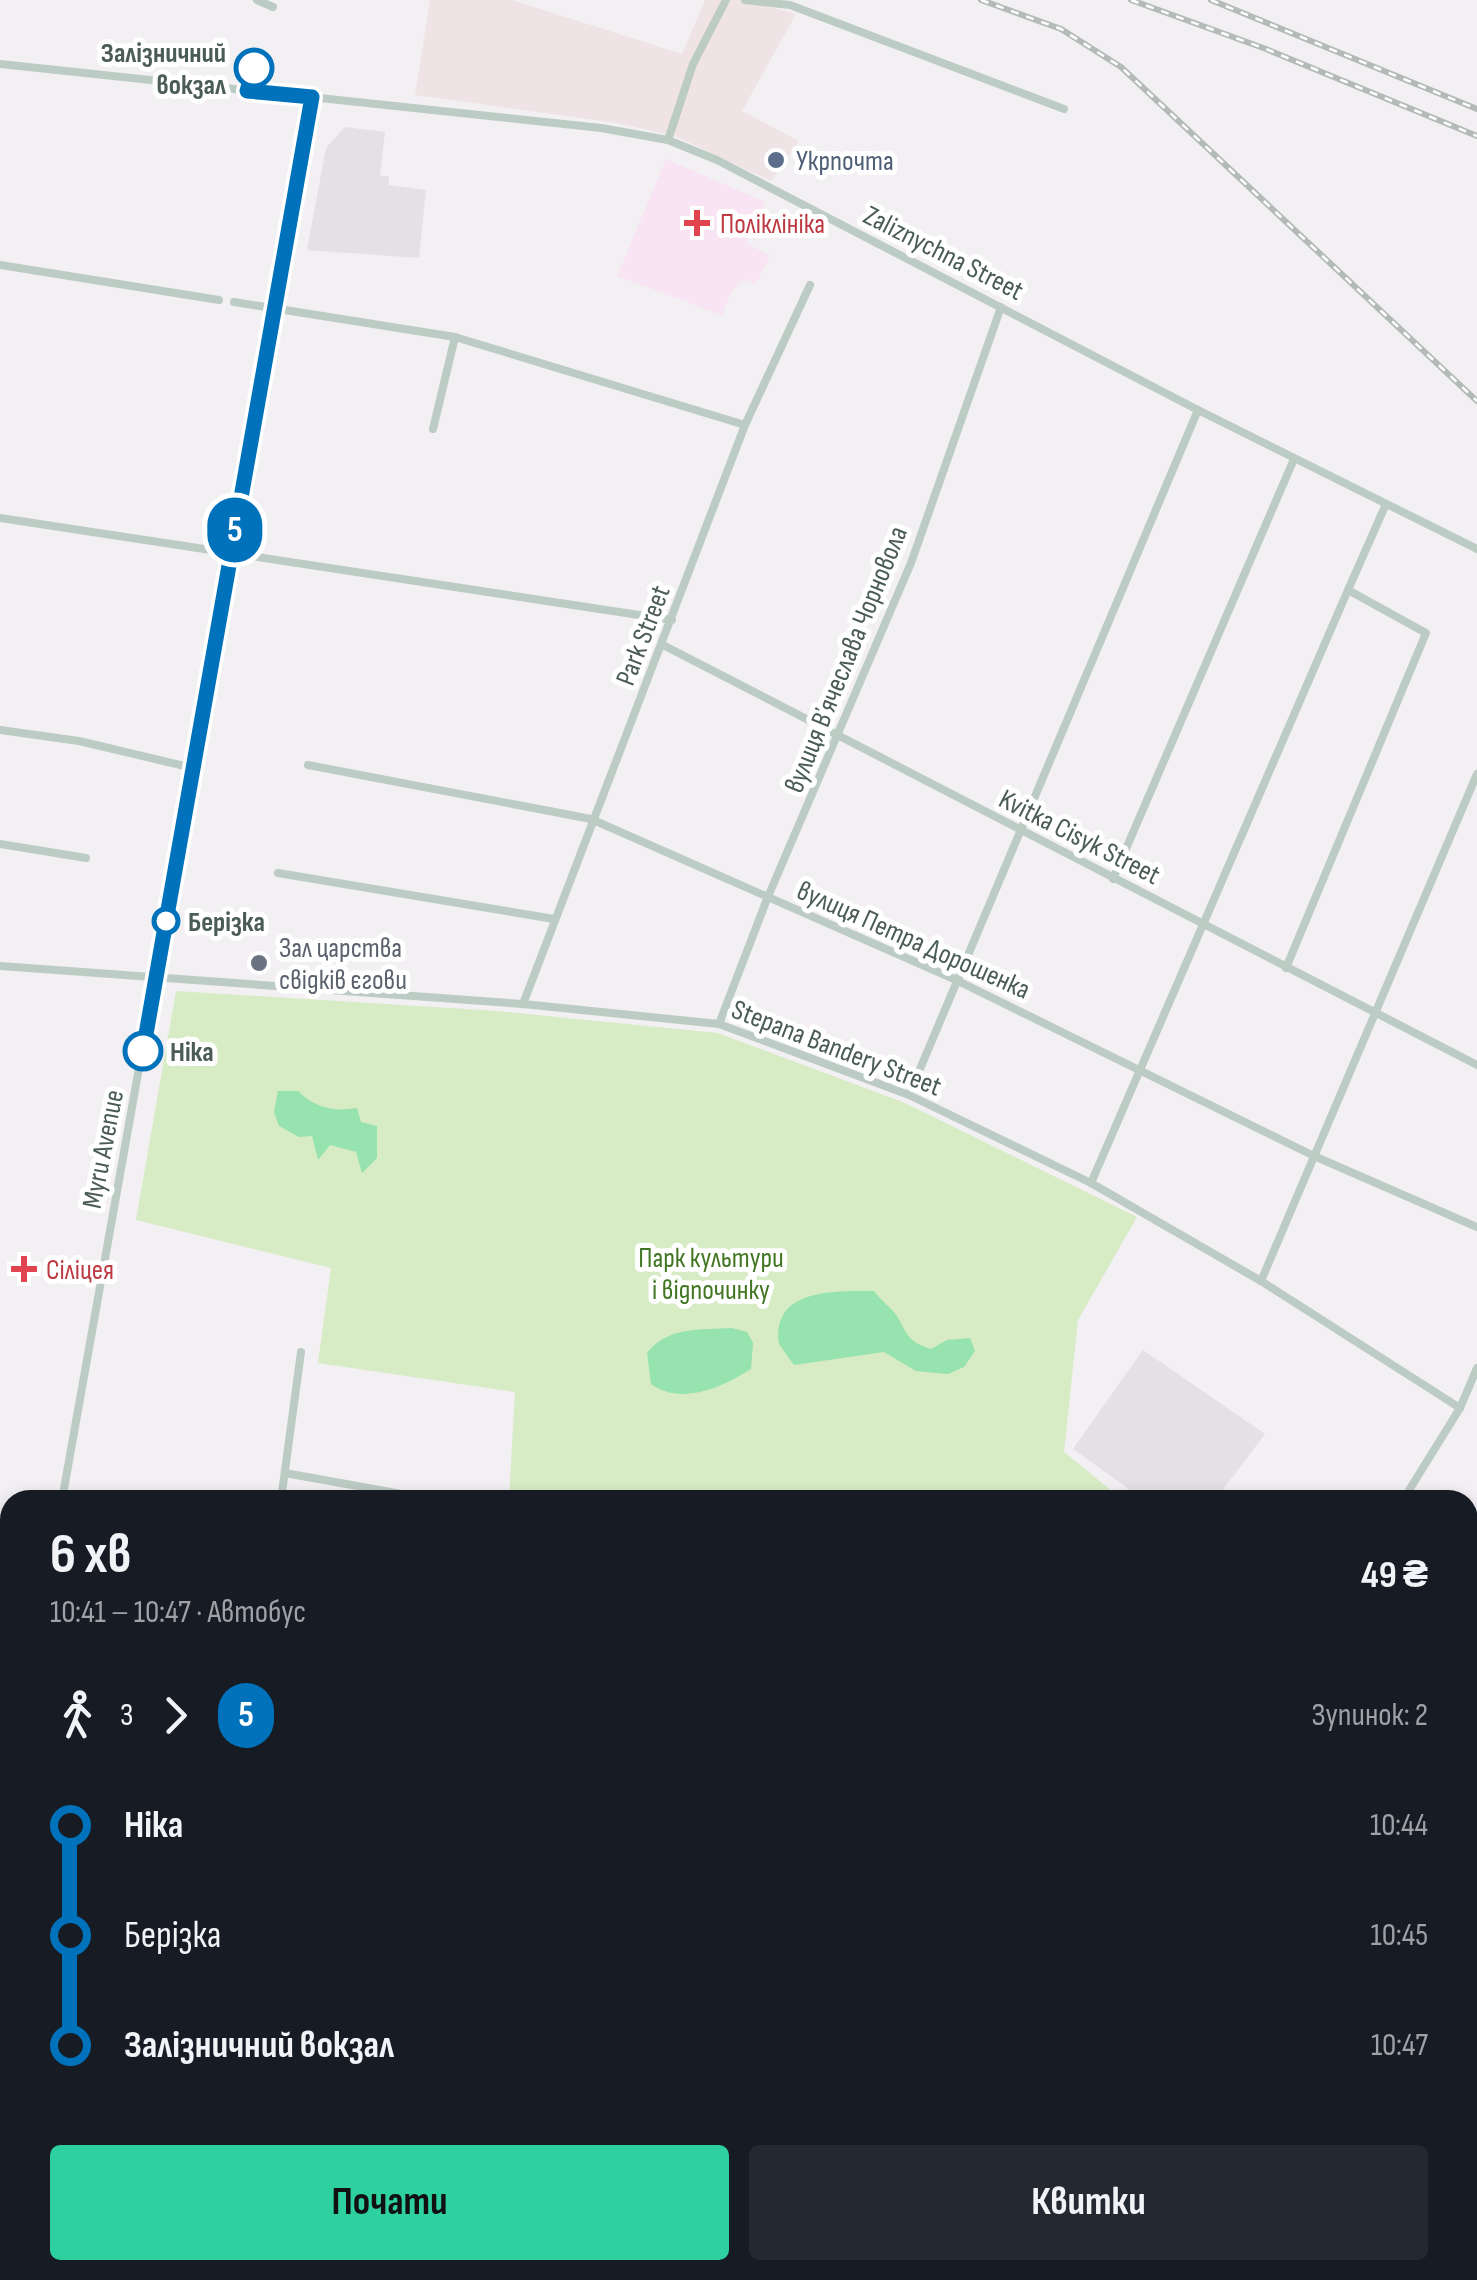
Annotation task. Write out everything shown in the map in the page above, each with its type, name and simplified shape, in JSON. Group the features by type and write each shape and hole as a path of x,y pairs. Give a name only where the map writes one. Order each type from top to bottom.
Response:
{"street":[{"path":"256,0 273,6"},
{"path":"668,140 692,64 726,0"},
{"path":"745,0 790,5 1064,109"},
{"name":"Zaliznychna Street","path":"0,64 668,140 718,160 1294,460 1477,549"},
{"name":"Myru Avenue","path":"64,1490 312,97"},
{"path":"0,265 219,300"},
{"name":"Park Street","path":"523,1004 591,819 746,425 810,285"},
{"path":"234,302 456,336 746,425"},
{"name":"вулиця Вʼячеслава Чорновола","path":"718,1024 767,898 840,737 911,563 1001,306"},
{"path":"433,429 456,336"},
{"path":"908,1095 1198,410"},
{"path":"1114,878 1294,460"},
{"path":"1091,1183 1386,504"},
{"path":"0,518 672,620"},
{"path":"1286,968 1426,632 1348,590"},
{"name":"Kvitka Cisyk Street","path":"663,644 1477,1065"},
{"path":"0,730 79,740 193,768"},
{"name":"вулиця Петра Дорошенка","path":"308,765 591,819 954,980 1140,1067 1314,1156 1477,1227"},
{"path":"1262,1280 1477,774"},
{"path":"0,844 86,858"},
{"path":"278,873 554,918"},
{"name":"Stepana Bandery Street","path":"0,966 523,1004 718,1024 908,1095 1091,1183 1262,1280 1460,1408"},
{"path":"282,1490 301,1352"},
{"path":"1409,1490 1460,1408 1477,1368"},
{"path":"285,1472 381,1490"},
{"path":"894,2280 918,2280"}],"shaded area":[{"path":"430,0 512,0 682,54 705,0 745,0 796,14 742,111 799,141 771,181 675,136 617,123 415,95"},
{"path":"345,127 385,132 380,176 389,176 389,185 426,190 419,258 307,250 326,148"},
{"name":"Поліклініка","path":"666,159 765,202 746,243 770,256 756,284 744,279 732,291 722,315 617,276"},
{"path":"278,1091 298,1091 325,1107 357,1108 361,1122 377,1126 377,1158 362,1173 356,1152 330,1145 318,1160 312,1136 299,1137 279,1126 274,1112"},
{"path":"874,1291 918,1344 931,1349 947,1340 970,1338 975,1351 964,1367 948,1374 916,1371 884,1352 794,1365 779,1344 779,1326 785,1312 809,1296"},
{"path":"732,1328 747,1332 753,1343 751,1369 702,1392 675,1393 651,1384 647,1353 655,1344 686,1331"},
{"path":"1143,1350 1265,1434 1223,1490 1130,1490 1073,1449"}],"green space":[{"name":"Парк культури і відпочинку","path":"176,991 497,1011 718,1033 905,1103 1137,1217 1078,1320 1064,1452 1111,1490 510,1490 515,1392 318,1363 331,1268 136,1220"}],"railway":[{"path":"981,0 1061,29 1121,67 1477,401"},
{"path":"1131,0 1266,49 1477,136"},
{"path":"1211,0 1477,109"}],"bus line":[{"name":"5","path":"143,1051 312,97 247,91 254,68"}],"place":[{"name":"Залізничний вокзал","path":"254,68"},
{"name":"Укрпочта","path":"776,160"},
{"name":"Поліклініка","path":"697,223"},
{"name":"Берізка","path":"166,921"},
{"name":"Зал царства свідків єгови","path":"259,963"},
{"name":"Ніка","path":"143,1051"},
{"name":"Сіліцея","path":"24,1269"}]}
